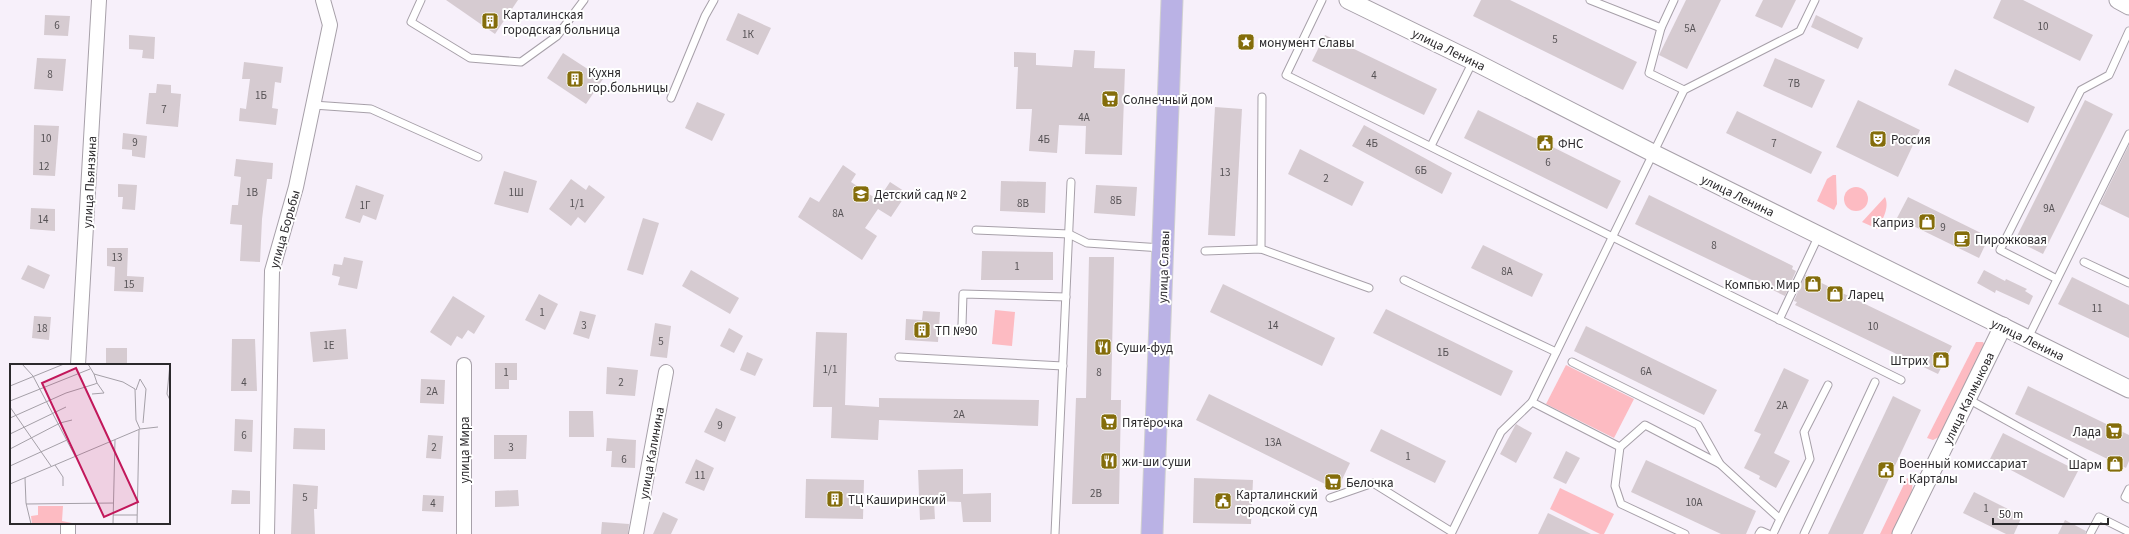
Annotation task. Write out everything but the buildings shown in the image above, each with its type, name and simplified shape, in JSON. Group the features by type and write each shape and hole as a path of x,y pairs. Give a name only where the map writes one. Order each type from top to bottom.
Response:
{"main road":[{"name":"улица Славы","path":"1152,534 1164,248 1172,0"}],"street":[{"name":"улица Пьянзина","path":"78,364 99,0"},
{"name":"улица Борьбы","path":"267,534 272,271 296,187 330,25 323,0"},
{"name":"улица Ленина","path":"1348,0 2129,389"},
{"path":"2118,0 2129,6"},
{"name":"улица Калмыкова","path":"1901,534 2003,326"},
{"name":"улица Мира","path":"464,365 464,534"},
{"name":"улица Калинина","path":"636,534 666,372"}],"lane":[{"path":"421,0 411,22 470,58 521,62 557,36 584,0"},
{"path":"671,98 705,16 714,0"},
{"path":"1322,0 1286,75 1901,380"},
{"path":"1590,0 1661,28"},
{"path":"1674,0 1661,28 1649,73 1684,90"},
{"path":"1330,498 1373,483 1452,532 1501,432 1532,402 1684,90 1800,31 1815,0"},
{"path":"2057,279 2000,250 2081,90 2109,75 2129,31"},
{"path":"1431,146 1473,61"},
{"path":"1261,249 1262,97"},
{"path":"313,106 371,109 478,157"},
{"path":"2028,338 2129,134"},
{"path":"1055,534 1071,182"},
{"path":"976,230 1069,234 1087,243 1164,248"},
{"path":"1779,320 1820,235"},
{"path":"1205,251 1261,249 1369,288"},
{"path":"2084,262 2129,283"},
{"path":"1404,280 1556,352"},
{"path":"962,325 963,294 1066,297"},
{"path":"899,356 1063,366"},
{"path":"1572,362 1698,425 1720,464"},
{"path":"1804,534 1875,382"},
{"path":"1773,534 1810,459 1804,432 1828,385"},
{"path":"1968,400 2085,464"},
{"path":"1532,402 1620,447"},
{"path":"1685,534 1621,504 1615,486 1620,447 1644,425 1720,464 1780,519"},
{"path":"2129,489 2125,497 2129,499"},
{"path":"2090,534 2099,517 2129,532"},
{"path":"1759,534 1761,531 1768,534"}],"shaded area":[{"path":"1833,175 1836,175 1837,204 1834,210 1817,201 1827,179"},
{"path":"1856,187 1865,190 1868,199 1865,208 1856,211 1847,208 1844,199 1847,190"},
{"path":"1885,197 1887,205 1886,210 1878,229 1862,222"},
{"path":"995,310 1015,312 1012,346 992,344"},
{"path":"1976,342 1983,342 1985,346 1939,437 1933,440 1927,438"},
{"path":"1566,365 1634,399 1614,438 1546,404"},
{"path":"1907,478 1912,481 1912,487 1906,508 1892,534 1880,534"},
{"path":"1560,488 1614,514 1604,534 1600,534 1550,509"}],"place":[{"name":"Карталинская городская больница","path":"490,21"},
{"name":"монумент Славы","path":"1246,42"},
{"name":"Кухня гор.больницы","path":"575,79"},
{"name":"Солнечный дом","path":"1110,99"},
{"name":"Россия","path":"1878,139"},
{"name":"ФНС","path":"1545,143"},
{"name":"Детский сад № 2","path":"861,194"},
{"name":"Каприз","path":"1927,222"},
{"name":"Пирожковая","path":"1962,239"},
{"name":"Компью. Мир","path":"1813,284"},
{"name":"Ларец","path":"1835,294"},
{"name":"ТП №90","path":"922,330"},
{"name":"Суши-фуд","path":"1103,347"},
{"name":"Штрих","path":"1941,360"},
{"name":"Пятёрочка","path":"1109,422"},
{"name":"Лада","path":"2114,431"},
{"name":"жи-ши суши","path":"1109,461"},
{"name":"Шарм","path":"2115,464"},
{"name":"Военный комиссариат г. Карталы","path":"1886,470"},
{"name":"Белочка","path":"1333,482"},
{"name":"ТЦ Каширинский","path":"835,499"},
{"name":"Карталинский городской суд","path":"1223,501"}]}
